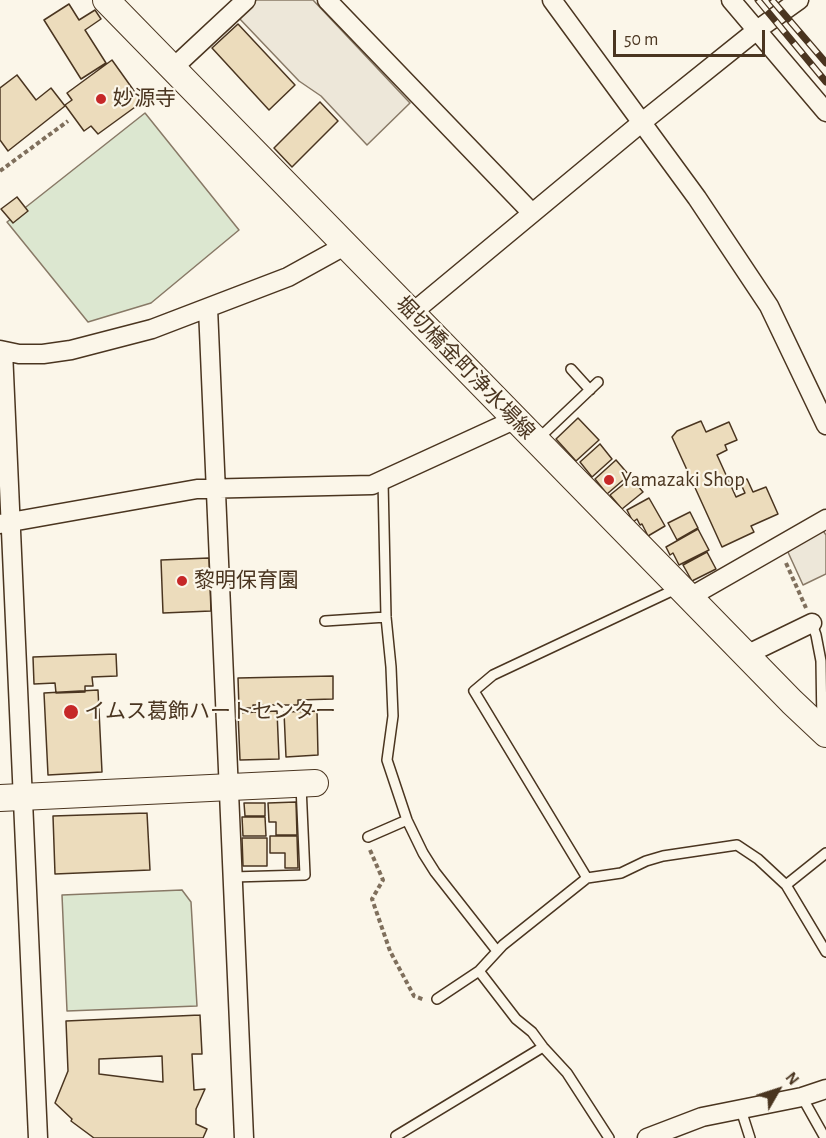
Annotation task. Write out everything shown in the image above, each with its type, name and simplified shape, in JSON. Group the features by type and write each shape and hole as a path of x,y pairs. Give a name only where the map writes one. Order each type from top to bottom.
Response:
{"street":[{"name":"堀切橋金町浄水場線","path":"106,0 536,441 824,732"},
{"path":"173,68 246,0"},
{"path":"327,0 532,213"},
{"path":"552,0 697,198 769,306 822,403 826,425"},
{"path":"731,0 826,112"},
{"path":"412,313 641,123 798,0"},
{"path":"38,1138 12,797 2,351 43,354 71,350 152,330 288,277 346,245"},
{"path":"208,308 244,1138"},
{"path":"5,523 197,489 372,485 516,419"},
{"path":"685,592 778,546 826,519"},
{"path":"746,655 816,620"},
{"path":"12,797 308,783"},
{"path":"647,1138 702,1117 802,1097 826,1089"}],"lane":[{"path":"571,369 590,390"},
{"path":"536,441 598,382"},
{"path":"382,481 386,617 393,716 387,760 408,820 435,872 497,951"},
{"path":"587,878 474,691 493,675 685,592"},
{"path":"325,621 386,617"},
{"path":"816,620 823,686 824,732"},
{"path":"232,877 305,875 308,783"},
{"path":"368,837 408,820"},
{"path":"437,999 479,971 497,951 587,878 621,873 663,856 737,845 758,859 786,885 826,952"},
{"path":"786,885 826,853"},
{"path":"479,971 516,1019 532,1032 567,1073 609,1138"},
{"path":"397,1138 396,1136 543,1047"},
{"path":"802,1097 825,1138"},
{"path":"741,1110 750,1138"}],"path":[{"path":"0,171 68,121"},
{"path":"778,546 816,620"},
{"path":"368,837 366,838 383,880 372,899 390,951 414,996 418,999 434,1001 437,999"}],"green space":[{"path":"145,113 239,230 151,303 88,322 7,222"},
{"path":"182,890 191,902 197,1006 67,1011 62,895"}],"shaded area":[{"path":"256,0 313,0 410,103 367,145 321,96 299,81 238,17"},
{"path":"822,529 826,535 826,574 803,585 787,550"}],"building":[{"path":"69,4 79,20 95,10 101,19 85,30 106,63 81,79 44,20"},
{"path":"238,24 295,85 269,110 212,48"},
{"path":"112,60 142,102 98,134 91,126 84,131 65,105 72,100 67,93"},
{"path":"17,75 36,100 51,88 65,106 8,151 0,140 0,88"},
{"path":"320,102 338,121 292,167 274,148"},
{"path":"17,197 28,211 13,223 1,209"},
{"path":"578,418 599,440 576,461 556,439"},
{"path":"701,421 706,432 729,422 737,440 725,445 727,450 717,455 736,497 745,493 740,482 747,479 753,492 766,487 778,514 751,526 754,532 722,547 672,437 677,431"},
{"path":"600,444 612,459 592,477 580,462"},
{"path":"616,460 629,475 607,494 595,479"},
{"path":"631,478 643,492 622,509 610,495"},
{"path":"649,498 665,526 648,536 637,519 633,522 627,510"},
{"path":"690,512 698,528 677,540 668,523"},
{"path":"698,529 709,550 679,565 673,553 670,555 666,547"},
{"path":"707,552 716,569 692,581 683,565"},
{"path":"209,558 211,611 163,613 161,560"},
{"path":"116,654 117,676 92,677 93,686 85,686 85,692 56,693 55,683 34,684 33,657"},
{"path":"333,676 333,699 298,700 298,705 253,705 253,708 239,708 238,678"},
{"path":"98,690 102,772 48,775 44,693"},
{"path":"277,711 279,759 240,760 238,713"},
{"path":"317,711 318,755 286,757 284,712"},
{"path":"296,802 297,835 276,835 276,822 269,822 268,803"},
{"path":"244,803 265,803 265,816 245,816"},
{"path":"147,813 150,870 55,874 53,816"},
{"path":"242,817 265,817 266,836 243,836"},
{"path":"270,836 297,836 298,868 285,868 285,853 270,853"},
{"path":"242,838 267,838 267,866 243,866"},
{"path":"200,1015 202,1054 192,1054 194,1090 205,1089 196,1109 196,1124 207,1129 203,1138 94,1138 71,1121 72,1119 55,1103 68,1071 66,1021","holes":["162,1056 163,1082 99,1074 99,1059"]}],"railway":[{"path":"758,0 826,82"},
{"path":"772,0 826,63"}],"place":[{"name":"妙源寺","path":"101,99"},
{"name":"Yamazaki Shop","path":"609,480"},
{"name":"黎明保育園","path":"182,581"},
{"name":"イムス葛飾ハートセンター","path":"71,712"}]}
